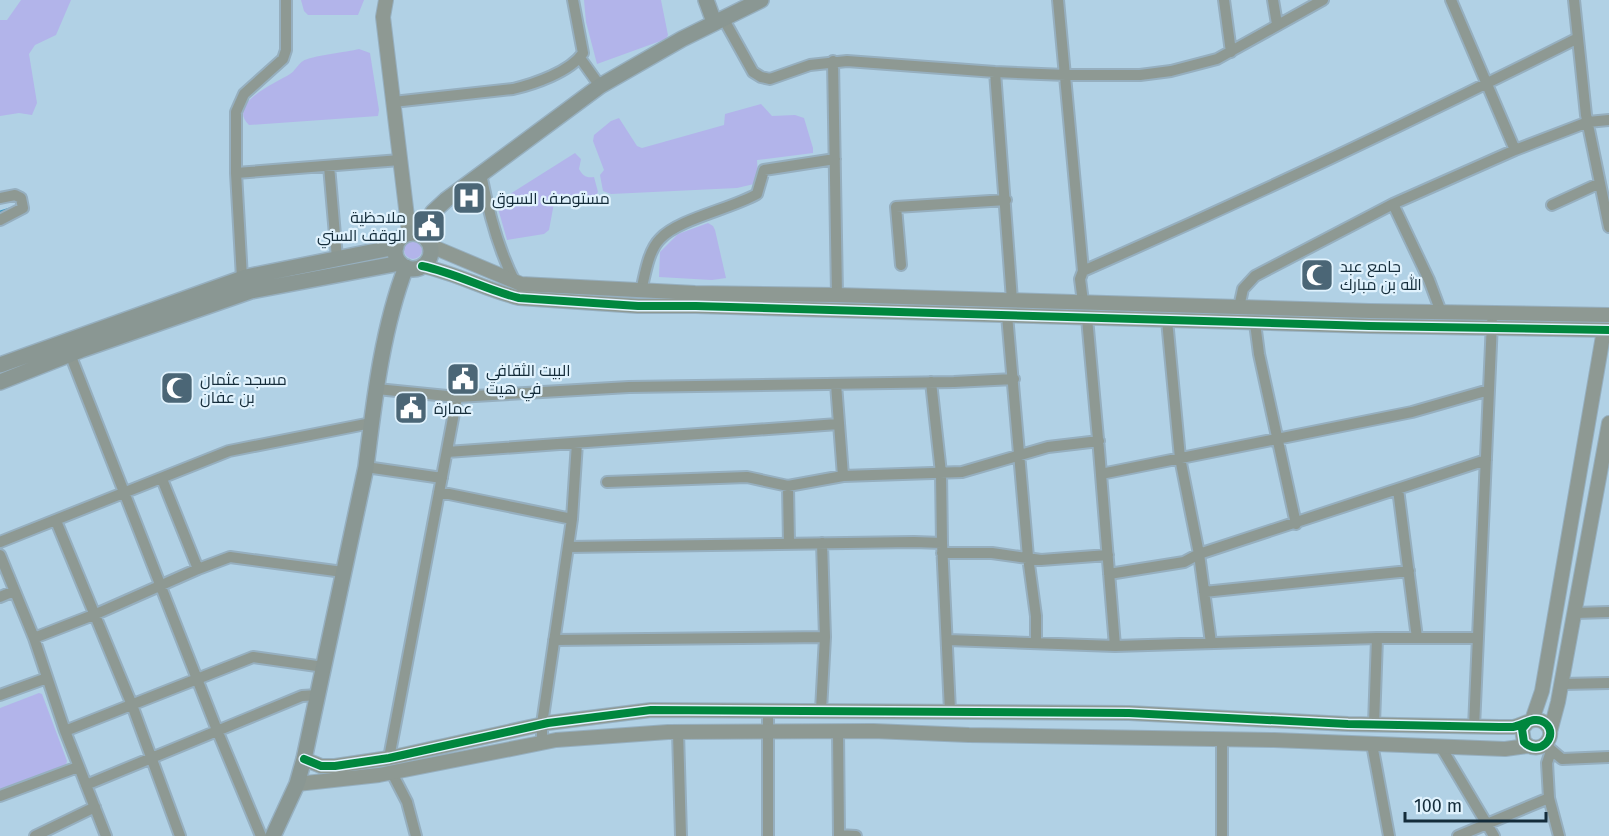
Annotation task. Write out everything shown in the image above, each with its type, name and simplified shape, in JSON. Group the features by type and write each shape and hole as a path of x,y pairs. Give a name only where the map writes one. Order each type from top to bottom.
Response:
{"main road":[{"path":"706,0 718,20"},
{"path":"273,836 297,784 324,667 366,467 371,423 389,322 403,265 396,255 396,247 401,238 415,233 439,206 600,87 718,20 760,0"},
{"path":"0,382 70,354 251,291 403,265 417,268 430,257 431,246 425,236 415,233"},
{"path":"0,365 242,278 396,247"}],"street":[{"path":"242,278 236,112 244,94 283,59 286,50 286,0"},
{"path":"386,0 383,17 400,160 415,233"},
{"path":"393,102 513,89 565,68 580,58 582,53 573,0"},
{"path":"1058,0 1083,271 1080,279 1083,302"},
{"path":"1224,0 1231,52"},
{"path":"1273,0 1277,24"},
{"path":"718,20 753,72 760,77 770,79 810,65 861,61 995,72 1140,75 1202,64 1231,52 1323,0"},
{"path":"1450,0 1515,150"},
{"path":"1574,0 1588,122 1607,206 1609,227"},
{"path":"1083,271 1206,217 1487,84 1578,38"},
{"path":"580,58 600,87"},
{"path":"833,62 837,295"},
{"path":"995,72 1012,300"},
{"path":"1239,307 1243,289 1255,276 1393,204 1515,150 1588,122 1609,120"},
{"path":"641,291 652,251 659,239 669,232 757,194 764,170 834,159"},
{"path":"237,172 400,160"},
{"path":"329,166 338,258"},
{"path":"481,174 485,198 506,264 515,282"},
{"path":"1552,205 1600,183"},
{"path":"0,198 15,195 21,198 23,208 0,220"},
{"path":"901,265 896,207 1006,200"},
{"path":"1393,204 1429,280 1441,312"},
{"path":"431,246 521,284 641,291 1609,315"},
{"path":"422,266 442,270 519,298 638,306 1606,330 1542,691 1530,721 1524,725 1521,734 1527,746"},
{"path":"1269,308 1262,323 1259,354 1296,524"},
{"path":"1474,727 1493,313"},
{"path":"1007,315 1028,557 1036,616 1036,643"},
{"path":"1087,318 1115,646"},
{"path":"1167,320 1180,458 1199,554 1211,643"},
{"path":"70,354 217,730 261,836"},
{"path":"377,389 457,397 629,387 1014,379"},
{"path":"931,382 941,473 942,548 950,711"},
{"path":"836,384 843,476"},
{"path":"1101,474 1412,412 1489,390"},
{"path":"389,758 457,397"},
{"path":"0,542 229,451 371,423"},
{"path":"1559,836 1549,798 1547,763 1549,743 1604,480 1609,423"},
{"path":"447,452 838,424"},
{"path":"607,482 747,477 788,486 843,476 962,472 1048,447 1099,441"},
{"path":"542,742 542,724 572,519 577,443"},
{"path":"1109,574 1184,562 1199,554 1486,460"},
{"path":"366,467 442,478"},
{"path":"162,478 198,569"},
{"path":"788,486 789,544"},
{"path":"1398,489 1417,638"},
{"path":"439,492 572,519"},
{"path":"56,520 132,705 180,836"},
{"path":"568,547 822,543 942,548 1041,560 1108,555"},
{"path":"821,711 825,637 822,543"},
{"path":"0,555 34,638 78,767 106,836"},
{"path":"34,638 230,557 343,572"},
{"path":"1204,592 1409,571"},
{"path":"0,597 14,591"},
{"path":"1575,613 1609,612"},
{"path":"554,640 825,637"},
{"path":"948,640 1115,646 1377,638 1478,638"},
{"path":"1374,724 1377,638"},
{"path":"65,731 253,657 324,667"},
{"path":"0,695 47,678"},
{"path":"1562,684 1609,683"},
{"path":"86,784 302,696 318,695"},
{"path":"304,759 321,766 335,766 389,758 542,724 651,710 1129,713 1474,727 1514,726 1537,720 1546,724 1549,743 1562,759 1609,757"},
{"path":"768,710 770,730 768,836"},
{"path":"297,784 392,772 555,740 678,732 838,731 1222,739 1505,749 1527,746 1537,748 1549,743"},
{"path":"838,731 839,836 856,836"},
{"path":"678,732 681,836"},
{"path":"1222,739 1222,836"},
{"path":"1372,744 1389,836"},
{"path":"1441,747 1494,836"},
{"path":"0,796 78,767"},
{"path":"392,772 407,802 416,836"},
{"path":"1458,836 1549,798"},
{"path":"34,836 95,807"}],"shaded area":[{"path":"21,0 71,0 56,35 35,45 29,54 37,103 32,115 19,113 0,116 0,20 7,20"},
{"path":"301,0 364,0 358,15 308,15 304,11"},
{"path":"584,0 661,0 668,35 666,39 597,64 586,22"},
{"path":"359,49 370,53 378,116 249,125 244,117 244,109 248,102 265,88 292,73 303,61 313,57"},
{"path":"761,104 772,116 795,115 804,118 813,153 757,160 758,174 754,184 737,188 611,194 603,191 600,175 604,170 593,141 594,135 611,121 619,118 637,146 642,148 724,125 725,114"},
{"path":"575,153 581,159 579,169 582,173 587,177 594,177 598,192 596,195 558,197 554,203 549,230 544,234 507,240 497,205 499,201"},
{"path":"708,223 715,230 726,278 712,280 659,277 660,252 678,234"},
{"path":"413,241 419,244 422,250 419,256 413,259 407,256 404,250 407,244"},
{"path":"39,693 42,694 67,761 66,765 0,790 0,708"}],"waterway":[{"path":"0,212 10,209"}],"cycle path":[{"path":"422,266 519,298 638,306 1369,326 1609,330"},
{"path":"304,759 321,766 335,766 389,758 548,723 651,710 1129,713 1348,724 1499,727 1513,727 1529,721 1537,720 1545,723 1550,733 1549,739 1542,746 1530,746 1524,742 1522,729 1528,722"}],"place":[{"name":"مستوصف السوق","path":"469,198"},
{"name":"ملاحظية الوقف السني","path":"429,226"},
{"name":"جامع عبد الله بن مبارك","path":"1317,275"},
{"name":"البيت الثقافي في هيت","path":"463,379"},
{"name":"مسجد عثمان بن عفان","path":"177,388"},
{"name":"عمارة","path":"411,408"}]}
